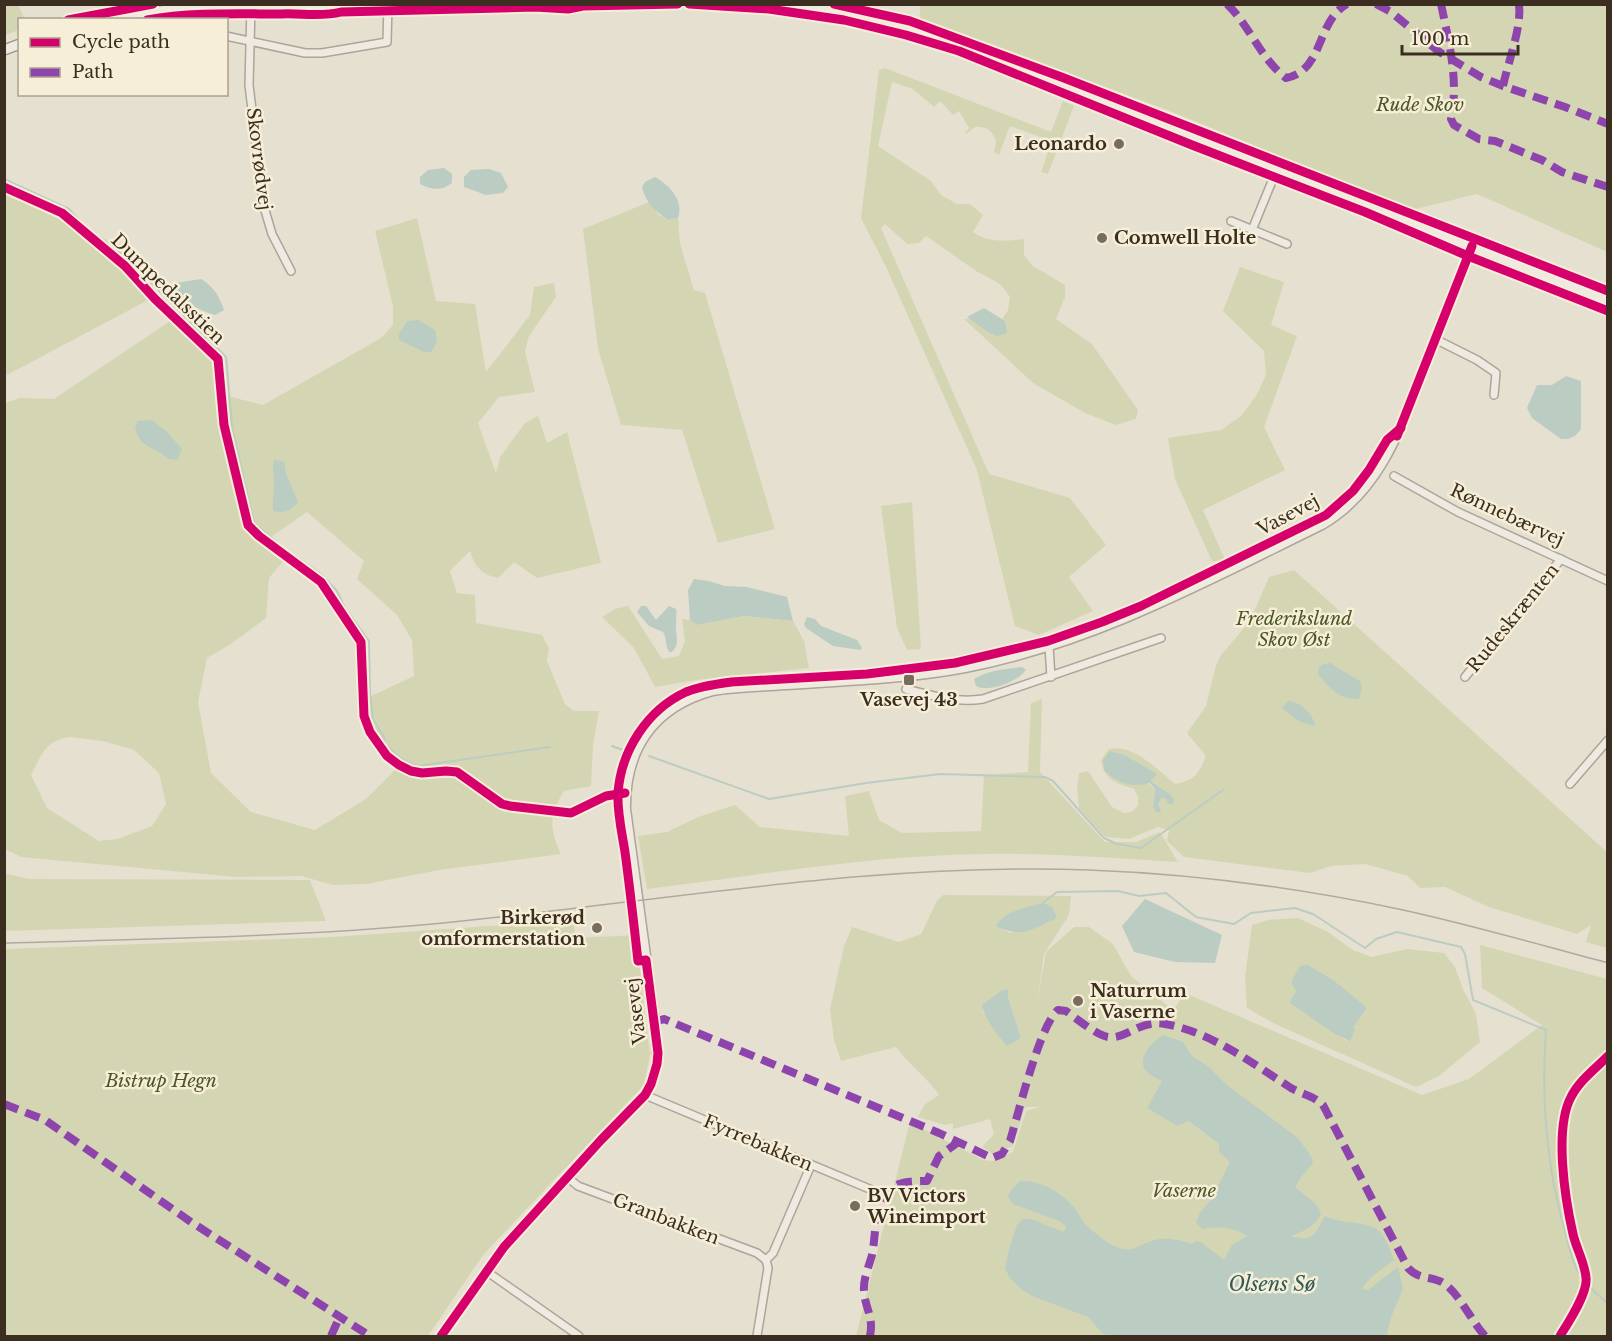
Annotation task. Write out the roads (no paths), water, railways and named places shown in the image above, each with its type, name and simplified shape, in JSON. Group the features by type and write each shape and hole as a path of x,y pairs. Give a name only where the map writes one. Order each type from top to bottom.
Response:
{"main road":[{"path":"107,18 187,8 369,4"},
{"path":"786,4 910,28 930,35 1608,300"}],"street":[{"path":"228,36 305,53 321,53 387,42 388,4"},
{"name":"Skovrødvej","path":"251,6 249,85 264,207 272,234 291,271"},
{"path":"1252,230 1277,169"},
{"path":"1231,221 1287,244"},
{"name":"Vasevej","path":"441,1336 504,1247 645,1095 655,1074 658,1053 626,809 626,793 634,755 656,722 676,706 712,691 902,678 985,663 1049,647 1122,621 1322,525 1359,497 1383,465 1401,428 1472,246"},
{"path":"1435,339 1477,360 1496,373 1494,395"},
{"name":"Rønnebærvej","path":"1394,476 1458,512 1608,581"},
{"name":"Rudeskrænten","path":"1465,677 1561,559"},
{"path":"906,689 952,701 966,702 1006,693 1161,638"},
{"path":"1049,647 1051,676"},
{"path":"1570,784 1608,740"},
{"name":"Fyrrebakken","path":"645,1095 872,1190"},
{"path":"757,1336 768,1268 766,1260 773,1253 811,1165"},
{"name":"Granbakken","path":"567,1178 578,1186 757,1253 766,1260"},
{"path":"486,1271 579,1336"}],"water":[{"path":"444,168 452,174 452,183 448,186 436,189 420,184 420,177 428,170"},
{"path":"489,169 501,173 508,187 503,193 486,195 464,187 464,177 471,170"},
{"path":"655,177 666,185 677,199 678,218 668,220 648,202 642,187 645,182"},
{"path":"201,279 213,289 224,310 215,315 191,305 176,292 173,286 176,283"},
{"path":"984,308 1005,321 1007,333 997,336 967,317"},
{"path":"418,320 435,330 437,342 431,352 424,352 399,340 399,334 407,321"},
{"path":"1566,376 1581,381 1581,429 1575,436 1561,439 1532,418 1527,408 1537,385 1552,385"},
{"path":"152,420 182,449 177,460 168,459 140,440 135,427 138,421"},
{"path":"274,460 284,461 286,473 298,502 293,508 284,512 273,511"},
{"path":"694,579 725,586 747,587 787,597 793,621 744,616 697,625 690,620 688,590"},
{"path":"641,606 646,606 656,620 669,606 676,609 677,642 672,652 669,652 663,632 649,626 637,612"},
{"path":"807,617 815,619 821,626 857,640 862,648 860,650 833,646 806,628 804,624"},
{"path":"1330,663 1360,681 1362,689 1359,699 1340,695 1318,674 1319,667"},
{"path":"1022,667 1026,670 1010,682 988,688 976,686 974,679 980,676 997,670"},
{"path":"1288,701 1306,709 1316,726 1298,720 1282,708"},
{"path":"1110,751 1125,755 1157,774 1151,781 1171,795 1174,800 1173,804 1161,798 1159,804 1161,812 1156,812 1153,806 1155,789 1150,783 1131,785 1120,781 1104,770 1103,760"},
{"path":"1145,899 1222,935 1215,963 1175,962 1134,952 1122,926"},
{"path":"1043,903 1052,907 1057,918 1034,929 1021,932 1013,932 996,926 1010,913"},
{"path":"1308,965 1332,979 1365,1006 1366,1010 1353,1027 1355,1030 1350,1041 1335,1034 1290,1003 1296,991 1291,982 1300,966"},
{"path":"1008,989 1008,997 1021,1038 1007,1046 988,1021 982,1005 1002,990"},
{"name":"Olsens Sø","path":"1163,1035 1183,1042 1192,1056 1298,1138 1311,1156 1313,1163 1295,1187 1317,1205 1321,1214 1315,1223 1291,1236 1309,1237 1325,1216 1368,1226 1382,1234 1394,1260 1372,1276 1362,1289 1368,1290 1398,1267 1403,1289 1386,1336 1122,1336 1103,1334 1088,1317 1032,1296 1010,1278 1005,1269 1009,1249 1017,1225 1023,1219 1032,1219 1063,1232 1067,1227 1059,1221 1013,1204 1008,1197 1020,1181 1035,1182 1056,1191 1073,1206 1089,1228 1119,1248 1135,1248 1160,1239 1174,1239 1192,1244 1196,1241 1224,1260 1232,1245 1247,1236 1226,1228 1202,1229 1196,1222 1212,1198 1230,1162 1219,1152 1219,1144 1189,1121 1177,1126 1147,1108 1162,1081 1150,1075 1145,1069 1143,1058 1154,1042"}],"waterway":[{"path":"4,179 69,209 90,233 104,240 122,254 226,357 232,427 254,523 321,574 337,591 345,608 369,641 373,719 384,737 385,744 396,755 418,766 550,747"},
{"path":"612,746 623,750"},
{"path":"649,756 769,799 940,774 1045,777 1053,781 1104,838 1117,844 1141,848 1223,790"},
{"path":"1043,903 1057,892 1118,891 1139,896 1166,893 1196,917 1234,924 1251,913 1295,908 1313,914 1365,948 1376,939 1397,932 1461,947 1465,954 1473,1000 1546,1030 1545,1109 1550,1162 1560,1214 1577,1270 1587,1284 1608,1304"}],"tram line":[{"path":"4,943 224,937 388,928 846,878 1008,869 1089,870 1247,883 1325,895 1429,916 1608,963"}],"place":[{"name":"Leonardo","path":"1119,144"},
{"name":"Comwell Holte","path":"1102,238"},
{"name":"Vasevej 43","path":"909,680"},
{"name":"Birkerød omformerstation","path":"597,928"},
{"name":"Naturrum i Vaserne","path":"1078,1001"},
{"name":"BV Victors Wineimport","path":"855,1206"}],"park label":[{"name":"Rude Skov","path":"1420,105"},
{"name":"Frederikslund Skov Øst","path":"1294,629"},
{"name":"Bistrup Hegn","path":"161,1081"},
{"name":"Vaserne","path":"1184,1191"}]}
